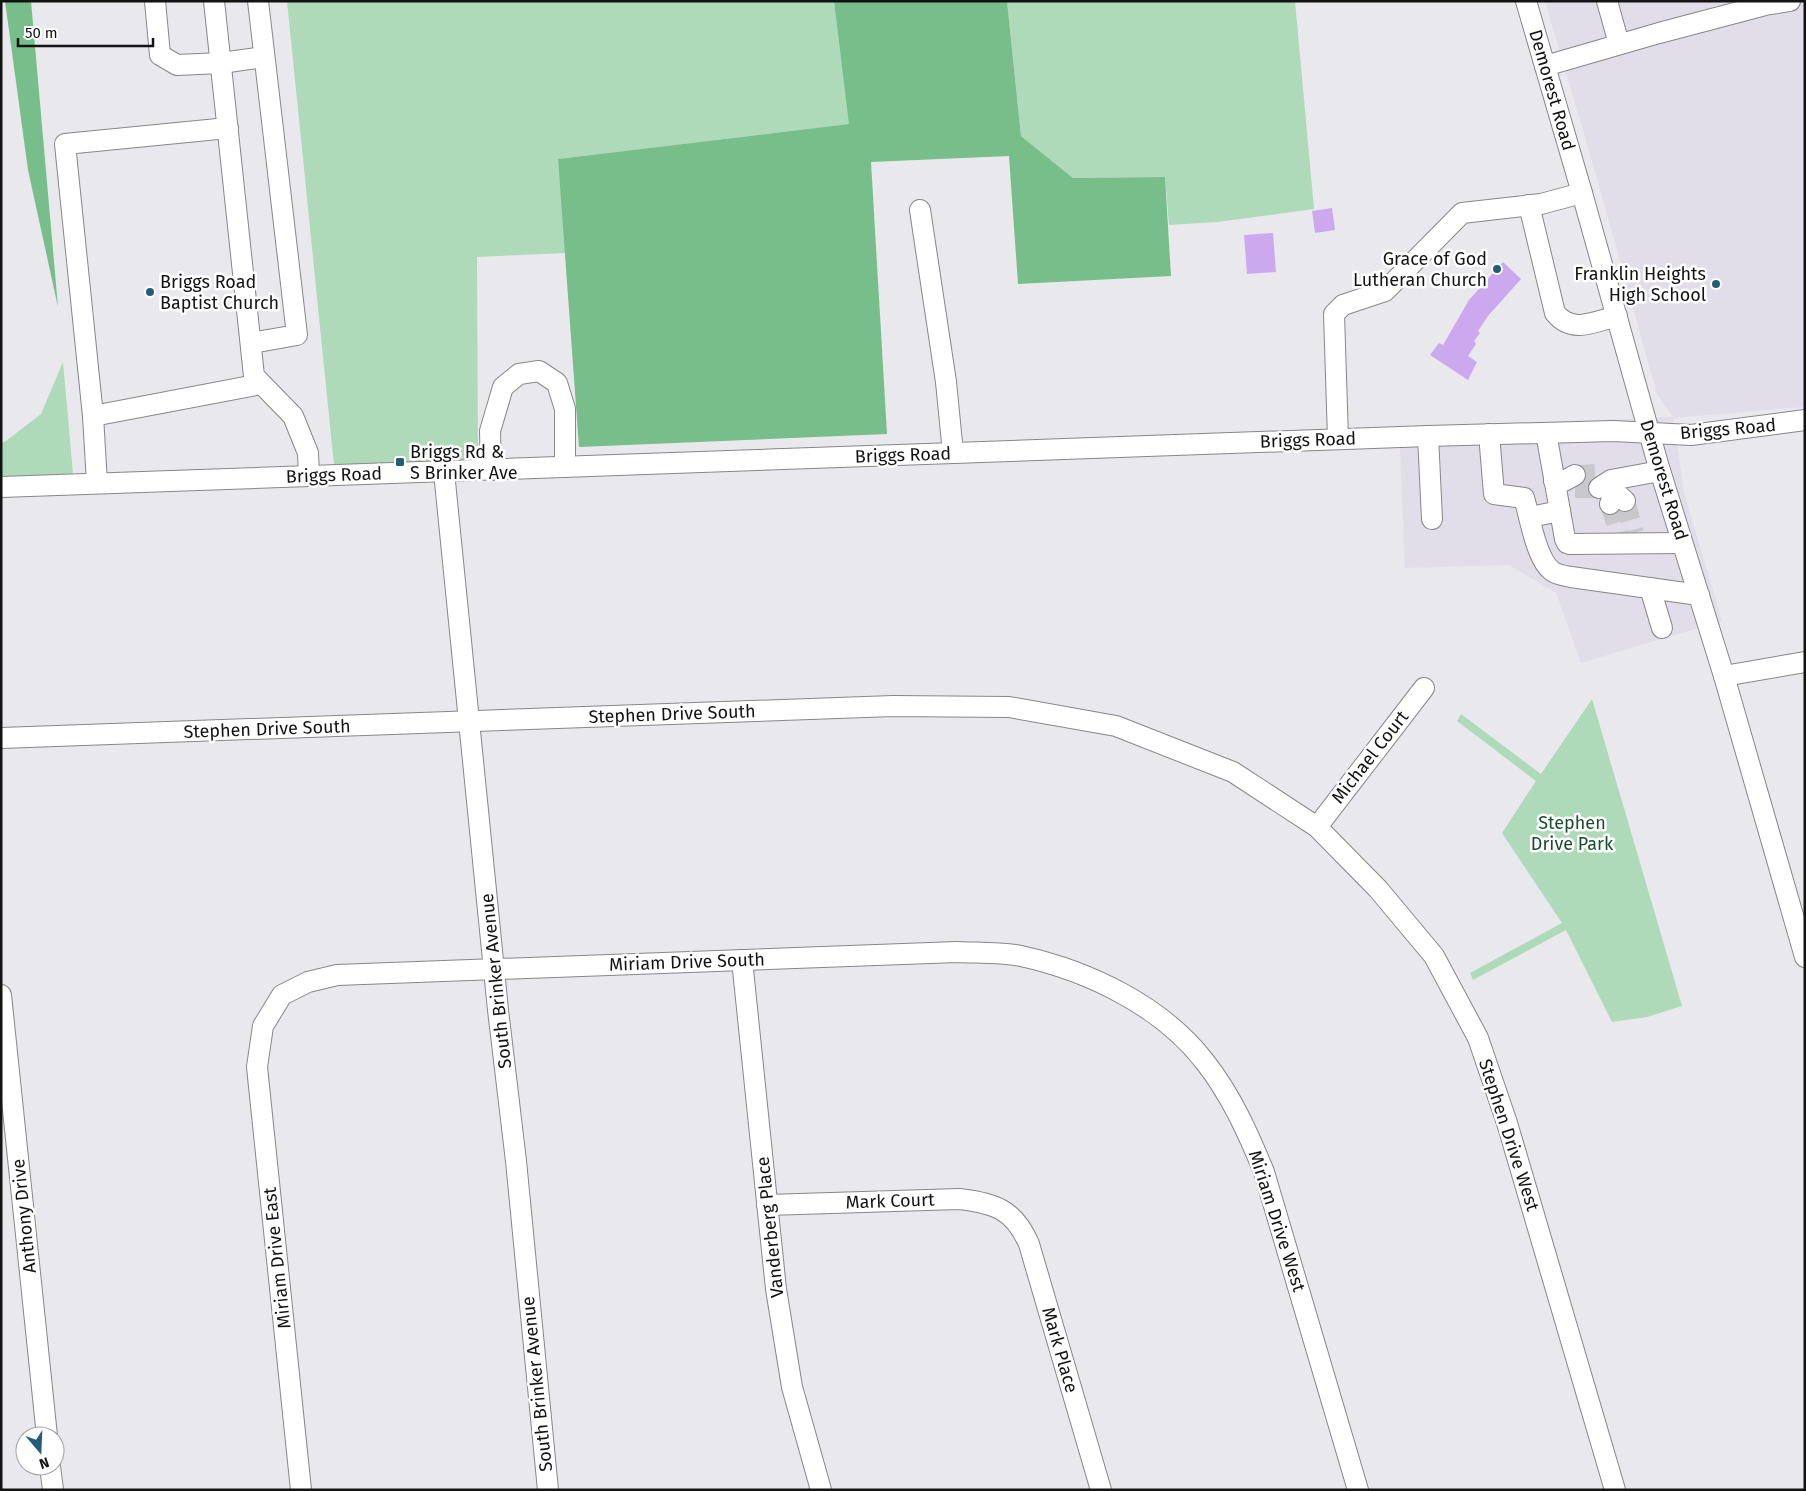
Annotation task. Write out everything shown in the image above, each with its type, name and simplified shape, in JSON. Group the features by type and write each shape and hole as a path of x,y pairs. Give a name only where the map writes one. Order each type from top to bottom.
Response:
{"street":[{"path":"155,1 160,55 177,65 221,63 264,57"},
{"path":"214,1 254,376 293,416 308,453 309,476"},
{"path":"251,343 298,335 258,1"},
{"name":"Demorest Road","path":"1526,1 1660,471 1724,676 1805,957"},
{"path":"1606,1 1620,44"},
{"path":"1545,66 1765,5 1790,1"},
{"path":"1795,1 1805,5"},
{"path":"97,483 93,416 65,144 228,128"},
{"path":"1338,439 1334,314 1343,305 1384,291 1462,213 1541,204 1582,193"},
{"path":"1530,205 1555,313 1562,322 1577,326 1617,316"},
{"path":"920,210 945,372 953,453"},
{"path":"491,470 490,431 504,387 519,374 539,372 557,383 565,409 565,467"},
{"path":"93,416 261,384"},
{"name":"Briggs Road","path":"1,487 1489,434 1650,432 1691,436 1805,420"},
{"path":"1546,433 1567,481 1560,511 1567,543 1628,538 1682,543"},
{"path":"1489,434 1494,494 1524,498 1538,549 1544,562 1553,572 1571,578 1699,595"},
{"path":"1428,436 1432,519"},
{"path":"1610,490 1660,471"},
{"name":"South Brinker Avenue","path":"444,472 494,968 516,1162 548,1490"},
{"path":"1530,517 1560,511"},
{"path":"1650,588 1662,628"},
{"path":"1724,676 1805,662"},
{"name":"Michael Court","path":"1317,827 1424,688"},
{"name":"Stephen Drive South","path":"1,738 884,706 1009,707 1116,726 1233,772 1317,827"},
{"name":"Stephen Drive West","path":"1317,827 1378,889 1434,956 1478,1038 1507,1123 1615,1490"},
{"name":"Miriam Drive South","path":"263,1026 282,995 308,982 337,975 494,968 957,952 1019,956 1072,970 1125,995"},
{"name":"Vanderberg Place","path":"742,960 776,1289 792,1386 821,1490"},
{"name":"Anthony Drive","path":"1,995 46,1426"},
{"name":"Miriam Drive West","path":"1125,995 1173,1028 1204,1061 1228,1095 1248,1134 1264,1172 1358,1490"},
{"name":"Miriam Drive East","path":"263,1026 257,1067 301,1490"},
{"name":"Mark Court","path":"768,1205 959,1199 986,1202 1010,1215"},
{"name":"Mark Place","path":"1010,1215 1022,1228 1029,1244 1100,1490"},
{"path":"51,1476 53,1490"}],"shaded area":[{"name":"Franklin Heights High School","path":"1545,1 1805,1 1805,407 1673,418 1684,492 1722,621 1581,663 1556,593 1509,565 1405,568 1399,428 1673,417 1657,394"}],"green space":[{"path":"5,1 31,1 58,307 28,170"},
{"path":"287,1 834,1 850,124 558,159 566,253 477,257 478,459 334,465"},
{"path":"834,1 1007,1 1021,136 1073,178 1165,177 1171,276 1018,284 1009,156 871,162 887,434 579,447 558,159 849,124"},
{"path":"1007,1 1295,1 1314,209 1217,222 1169,225 1165,177 1073,178 1021,136"},
{"path":"63,362 73,474 1,477 1,443 41,414"},
{"name":"Stephen Drive Park","path":"1592,699 1682,1006 1647,1017 1612,1022 1566,930 1473,980 1470,973 1562,923 1502,833 1536,781 1457,721 1461,714 1541,774"}],"building":[{"path":"1332,208 1335,230 1315,233 1312,211"},
{"path":"1273,233 1276,272 1247,274 1244,235"},
{"path":"1503,262 1521,279 1488,316 1478,331 1480,333 1474,341 1476,344 1468,356 1477,362 1468,380 1430,355 1439,343 1443,345 1469,300"}],"tunnel":[{"path":"1575,475 1599,474"},
{"path":"1575,488 1599,488"},
{"path":"1625,501 1634,533"},
{"path":"1610,504 1620,536"}],"place":[{"name":"Grace of God Lutheran Church","path":"1497,269"},
{"name":"Franklin Heights High School","path":"1716,284"},
{"name":"Briggs Road Baptist Church","path":"150,292"},
{"name":"Briggs Rd & S Brinker Ave","path":"400,462"}]}
